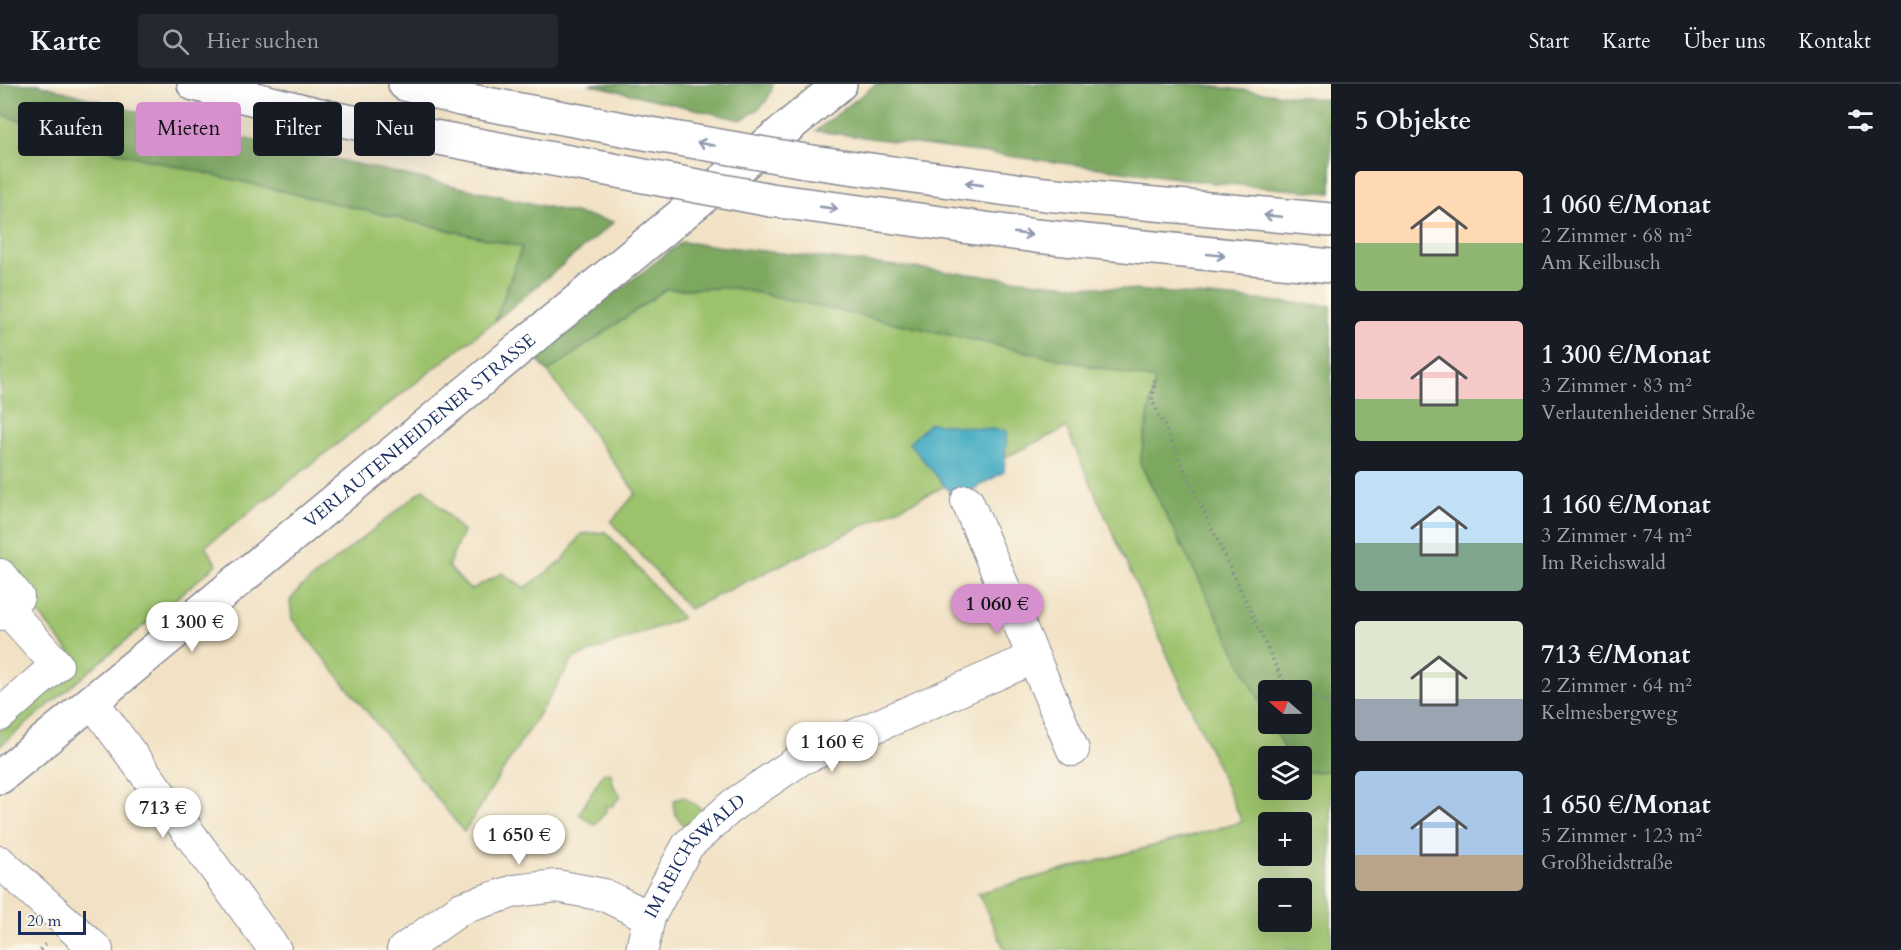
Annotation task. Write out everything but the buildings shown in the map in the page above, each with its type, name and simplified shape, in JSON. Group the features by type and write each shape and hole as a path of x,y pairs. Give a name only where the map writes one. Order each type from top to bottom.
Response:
{"main road":[{"path":"195,84 336,119 771,200 1036,236 1331,266"},
{"path":"405,84 460,99 805,161 1045,194 1331,220"},
{"name":"VERLAUTENHEIDENER STRASSE","path":"0,777 270,557 840,84"}],"street":[{"path":"967,501 1073,750"},
{"path":"0,575 18,597 3,611 57,665 0,715"},
{"name":"IM REICHSWALD","path":"642,950 649,917 688,845 733,805 801,759 1033,658"},
{"path":"92,701 275,950"},
{"path":"0,862 97,950"},
{"path":"403,950 462,908 515,891 557,886 604,896 649,917"}],"path":[{"path":"1155,380 1152,400 1283,680"},
{"path":"1312,696 1331,705"}],"green space":[{"path":"0,84 38,84 102,102 18,102 18,120 0,114"},
{"path":"589,84 773,84 766,101 741,120"},
{"path":"876,84 1191,84 1331,100 1331,193 1215,183 816,131"},
{"path":"124,108 136,112 136,156 241,156 241,138 253,141 253,156 321,156 614,222 495,321 522,247 124,154"},
{"path":"0,114 18,120 18,156 124,156 124,154 522,247 495,321 205,547 217,564 0,746 0,726 75,659 0,566"},
{"path":"682,242 1048,283 1331,306 1331,771 1312,772 1312,746 1283,746 1277,734 1312,734 1312,680 1258,680 1258,697 1140,463 1155,380 736,288 666,289 548,372 533,355"},
{"path":"736,288 1155,380 1140,463 1258,697 1258,734 1277,734 1283,746 1258,746 1258,800 1312,800 1312,772 1331,771 1331,950 1005,950 978,893 1242,822 1066,428 689,609 611,522 636,493 548,372 666,289"},
{"path":"424,489 463,532 448,566 470,590 502,573 525,588 563,560 581,534 606,532 682,618 574,658 464,832 292,619 290,601 300,588"},
{"path":"604,772 611,773 614,787 621,796 612,806 605,806 606,811 595,825 579,814"},
{"path":"684,797 703,810 686,828 676,815 673,804 674,800"}],"water":[{"path":"930,423 1007,431 1004,472 956,499 909,443"}]}
